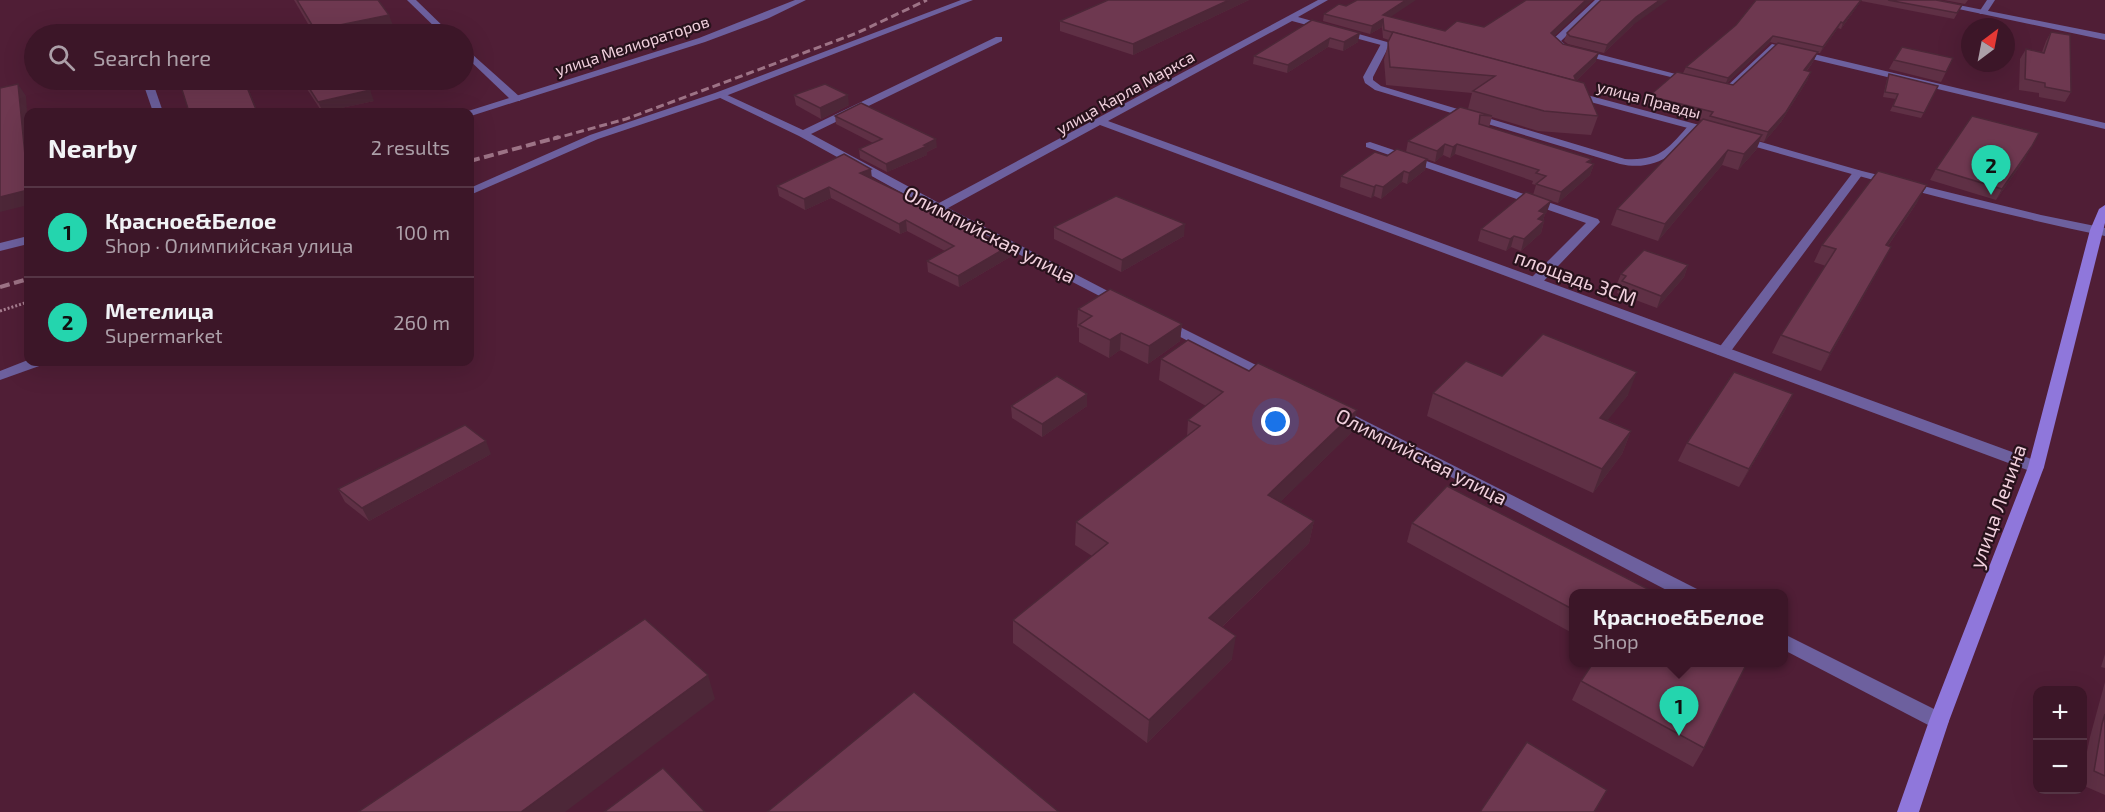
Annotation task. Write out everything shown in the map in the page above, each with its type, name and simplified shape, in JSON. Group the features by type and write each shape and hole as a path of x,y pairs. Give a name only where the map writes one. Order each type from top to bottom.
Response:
{"main road":[{"name":"улица Ленина","path":"1908,812 1939,721 2036,467 2101,231 2105,209"}],"street":[{"path":"411,0 436,24"},
{"name":"улица Мелиораторов","path":"474,112 702,40 802,0"},
{"path":"474,190 594,137 719,95 969,0"},
{"name":"улица Карла Маркса","path":"939,208 1102,122 1324,0"},
{"path":"1600,0 1556,41 1564,48 1728,90 1772,46 2105,126"},
{"path":"1920,0 2105,37"},
{"path":"1983,12 1991,0"},
{"path":"1291,18 1420,53"},
{"path":"803,134 999,39"},
{"path":"1385,44 1368,76 1368,81 1378,88 1624,162 1653,163 1664,157 1694,126"},
{"path":"474,59 516,99"},
{"path":"150,90 157,108"},
{"name":"улица Правды","path":"1557,90 1858,172 2041,219 2101,231"},
{"name":"Олимпийская улица","path":"719,95 803,134 939,208 1130,306"},
{"name":"площадь ЗСМ","path":"1102,122 2036,467"},
{"path":"1370,145 1594,222 1535,282"},
{"path":"1723,352 1858,172"},
{"path":"0,248 24,241"},
{"path":"1151,317 1278,382"},
{"path":"0,376 27,366"},
{"name":"Олимпийская улица","path":"1320,404 1681,589"},
{"path":"1788,643 1939,721"}],"path":[{"path":"0,311 24,303"}],"building":[{"path":"297,0 378,0 389,15 345,24 311,24"},
{"path":"1108,0 1229,0 1133,44 1060,21"},
{"path":"1357,0 1406,0 1383,15 1445,31 1457,21 1484,27 1526,0 1586,0 1551,33 1563,44 1599,53 1574,76 1576,81 1384,30 1383,19 1372,26 1324,14 1339,4 1346,6"},
{"path":"1601,0 1660,0 1636,17 1607,45 1570,36 1567,33"},
{"path":"1756,0 1861,0 1823,47 1773,36 1728,78 1686,67 1736,25"},
{"path":"1888,0 1936,0 1962,5 1957,13"},
{"path":"1312,20 1360,33 1344,42 1330,38 1288,65 1254,56"},
{"path":"1393,32 1584,83 1598,116 1544,111 1473,91 1495,76 1390,67 1388,42"},
{"path":"2051,32 2070,35 2071,92 2045,87 2045,83 2025,79 2026,49 2044,53"},
{"path":"1778,43 1818,52 1804,70 1811,72 1786,112 1768,132 1710,116 1713,112 1649,96 1677,72 1733,85"},
{"path":"1902,47 1953,58 1946,72 1894,60"},
{"path":"1889,74 1938,86 1924,113 1893,106 1898,94 1885,92"},
{"path":"18,84 24,145 24,191 0,197 0,88"},
{"path":"825,84 848,95 820,108 794,95"},
{"path":"182,90 248,90 255,108 188,108"},
{"path":"310,90 370,90 318,102"},
{"path":"861,103 936,139 924,145 927,146 886,164 859,149 882,139 835,116"},
{"path":"1460,107 1492,116 1480,115 1479,124 1592,159 1587,162 1594,164 1561,192 1536,184 1546,176 1536,173 1539,170 1457,144 1453,147 1445,144 1437,151 1408,141"},
{"path":"1972,116 2039,133 2002,189 1936,169"},
{"path":"1703,119 1762,135 1744,154 1728,150 1665,224 1617,209"},
{"path":"1397,149 1427,159 1409,173 1404,171 1383,187 1376,185 1374,187 1341,176 1375,152 1387,156"},
{"path":"844,154 871,169 860,173 934,209 931,211 1009,246 958,276 927,261 954,246 906,220 899,224 829,187 804,199 777,186"},
{"path":"1878,171 1927,185 1886,245 1891,247 1830,353 1781,335 1836,249 1822,245"},
{"path":"1526,192 1551,201 1539,211 1545,213 1538,219 1544,221 1524,239 1514,236 1510,239 1481,229"},
{"path":"1116,196 1185,224 1122,260 1054,227"},
{"path":"1644,250 1688,265 1661,296 1622,281 1626,276 1621,274"},
{"path":"1110,289 1182,324 1149,346 1121,333 1110,340 1079,325 1092,316 1078,309"},
{"path":"1543,334 1637,372 1600,418 1631,431 1602,469 1433,393 1466,361 1502,376"},
{"path":"1188,340 1249,371 1258,363 1357,410 1268,495 1314,521 1209,618 1236,636 1149,720 1013,620 1108,543 1076,522 1200,426 1188,420 1223,392 1161,359"},
{"path":"1734,372 1793,394 1749,469 1687,443"},
{"path":"1057,376 1087,394 1042,424 1011,406"},
{"path":"465,425 486,441 362,508 338,489"},
{"path":"1447,486 1647,589 1569,589 1569,607 1412,523"},
{"path":"645,619 708,675 521,812 358,812"},
{"path":"1590,667 1745,667 1704,748 1581,681"},
{"path":"914,692 1059,812 767,812"},
{"path":"2105,714 2105,776 2094,771"},
{"path":"1527,742 1607,790 1594,812 1480,812"},
{"path":"663,768 705,812 604,812"}],"railway":[{"path":"553,139 626,119 857,33 927,0"},
{"path":"474,160 559,137"},
{"path":"0,287 24,280"}],"place":[{"name":"Метелица","path":"1991,195"},
{"name":"Красное&Белое","path":"1679,736"}]}
